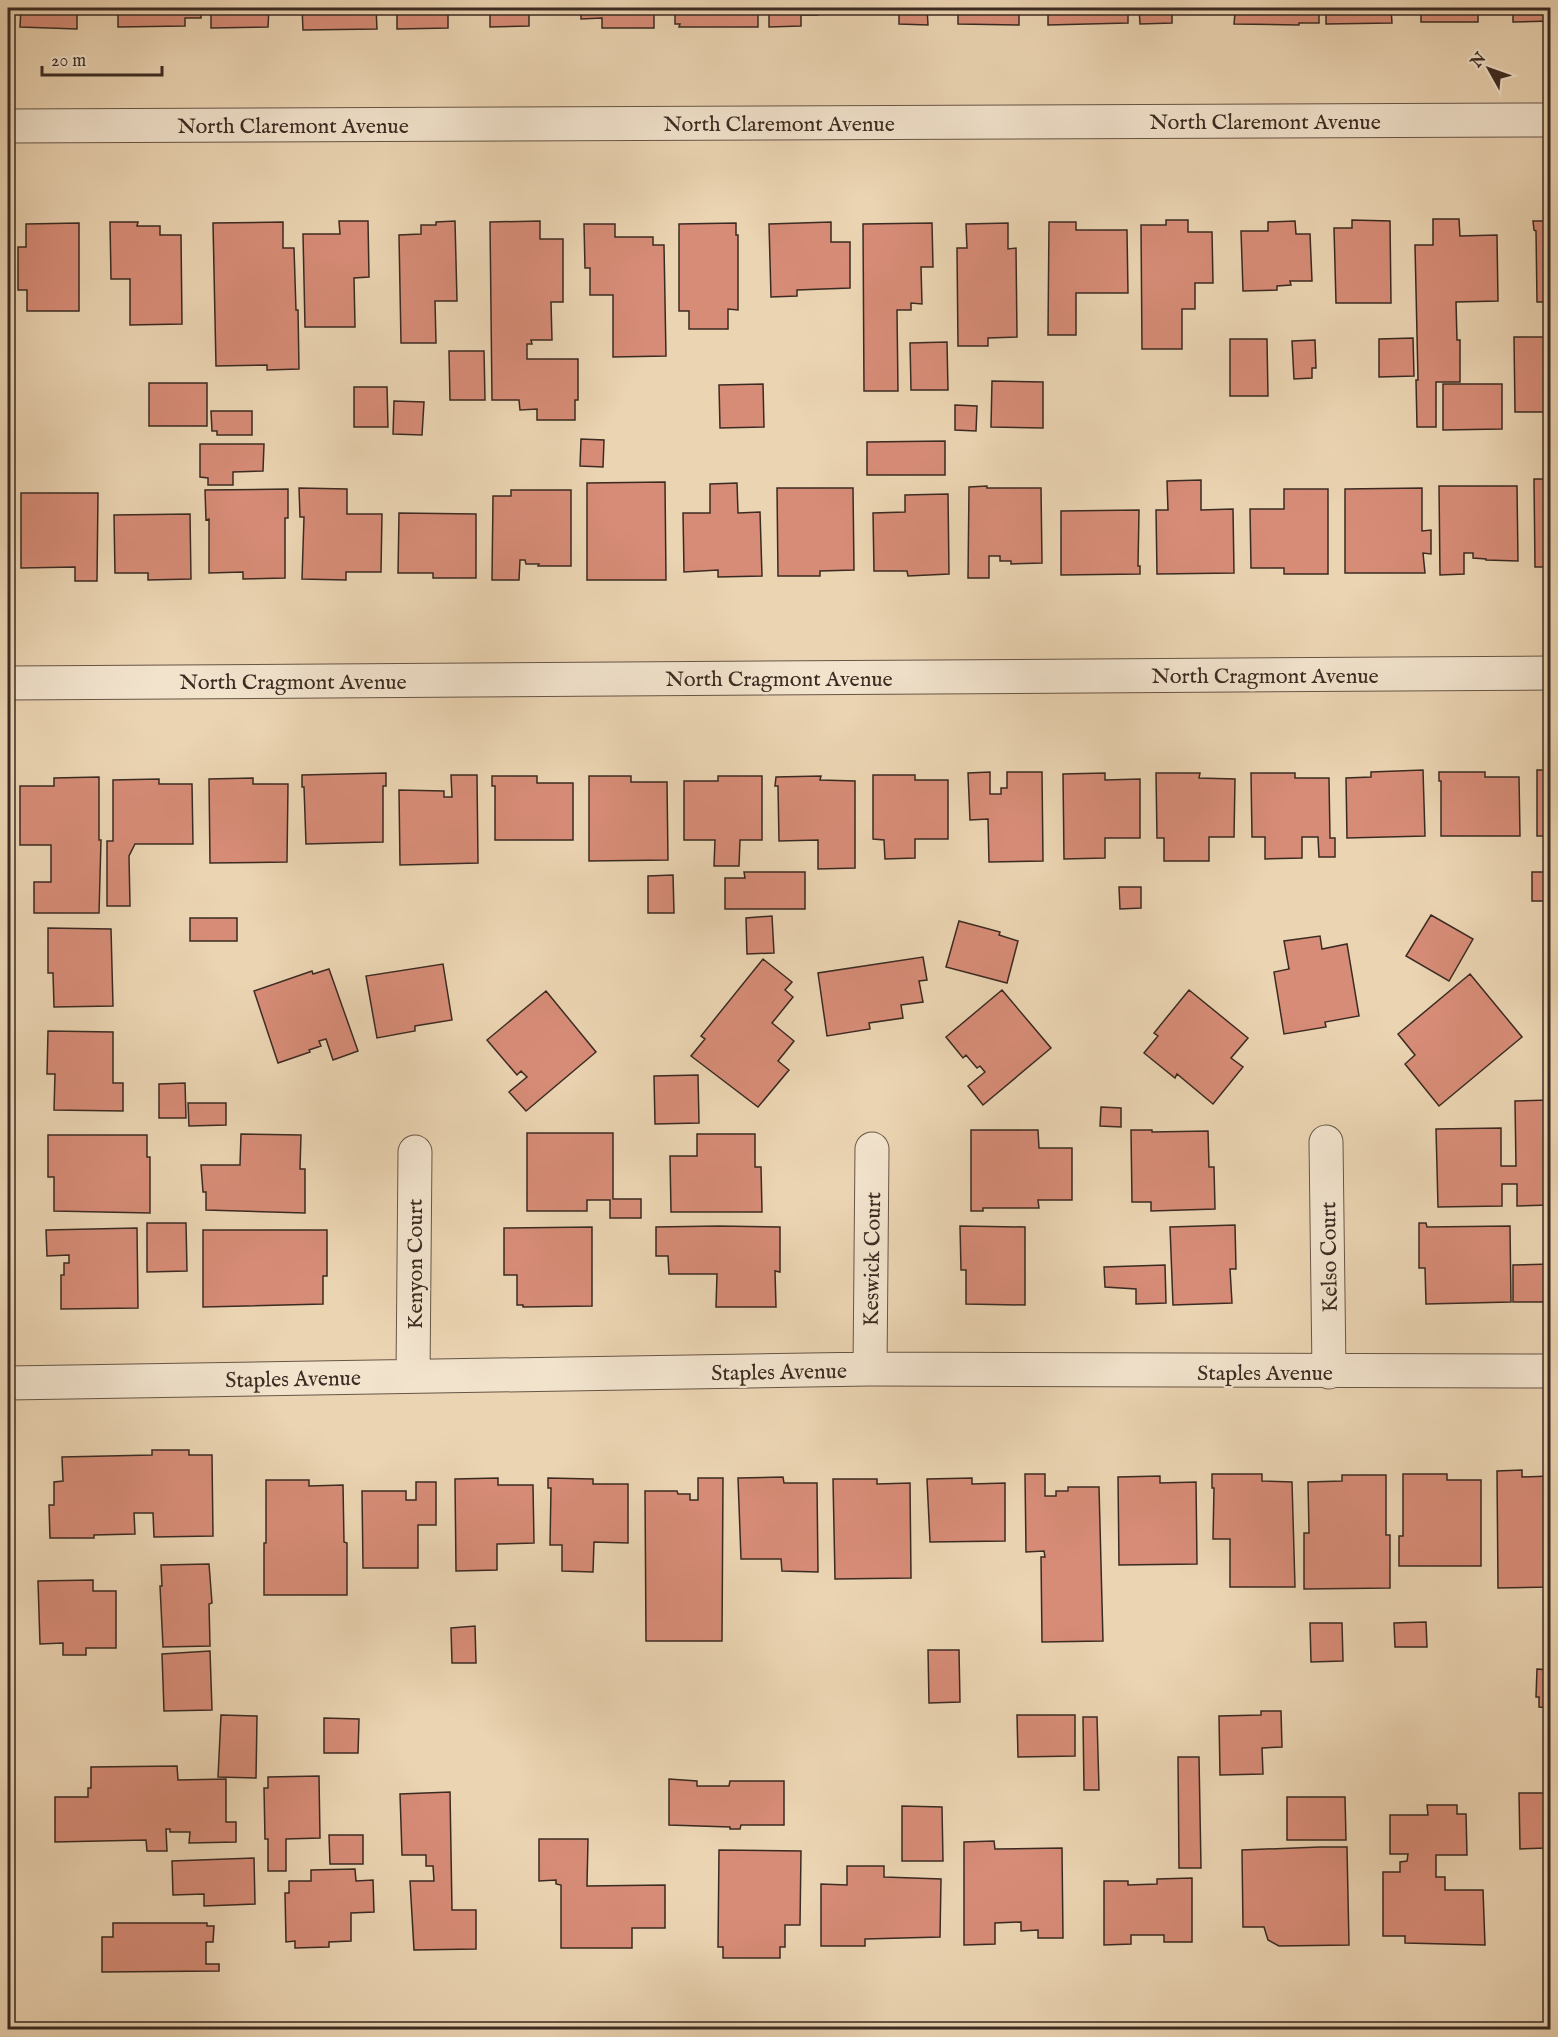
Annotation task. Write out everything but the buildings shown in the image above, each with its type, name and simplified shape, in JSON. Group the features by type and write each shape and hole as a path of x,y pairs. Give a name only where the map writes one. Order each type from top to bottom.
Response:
{"street":[{"name":"North Claremont Avenue","path":"8,126 1551,120"},
{"name":"North Cragmont Avenue","path":"8,683 1551,673"},
{"name":"Kelso Court","path":"1326,1142 1329,1372"},
{"name":"Keswick Court","path":"870,1369 872,1149"},
{"name":"Kenyon Court","path":"413,1376 415,1152"},
{"name":"Staples Avenue","path":"8,1383 870,1369 1551,1371"}]}
